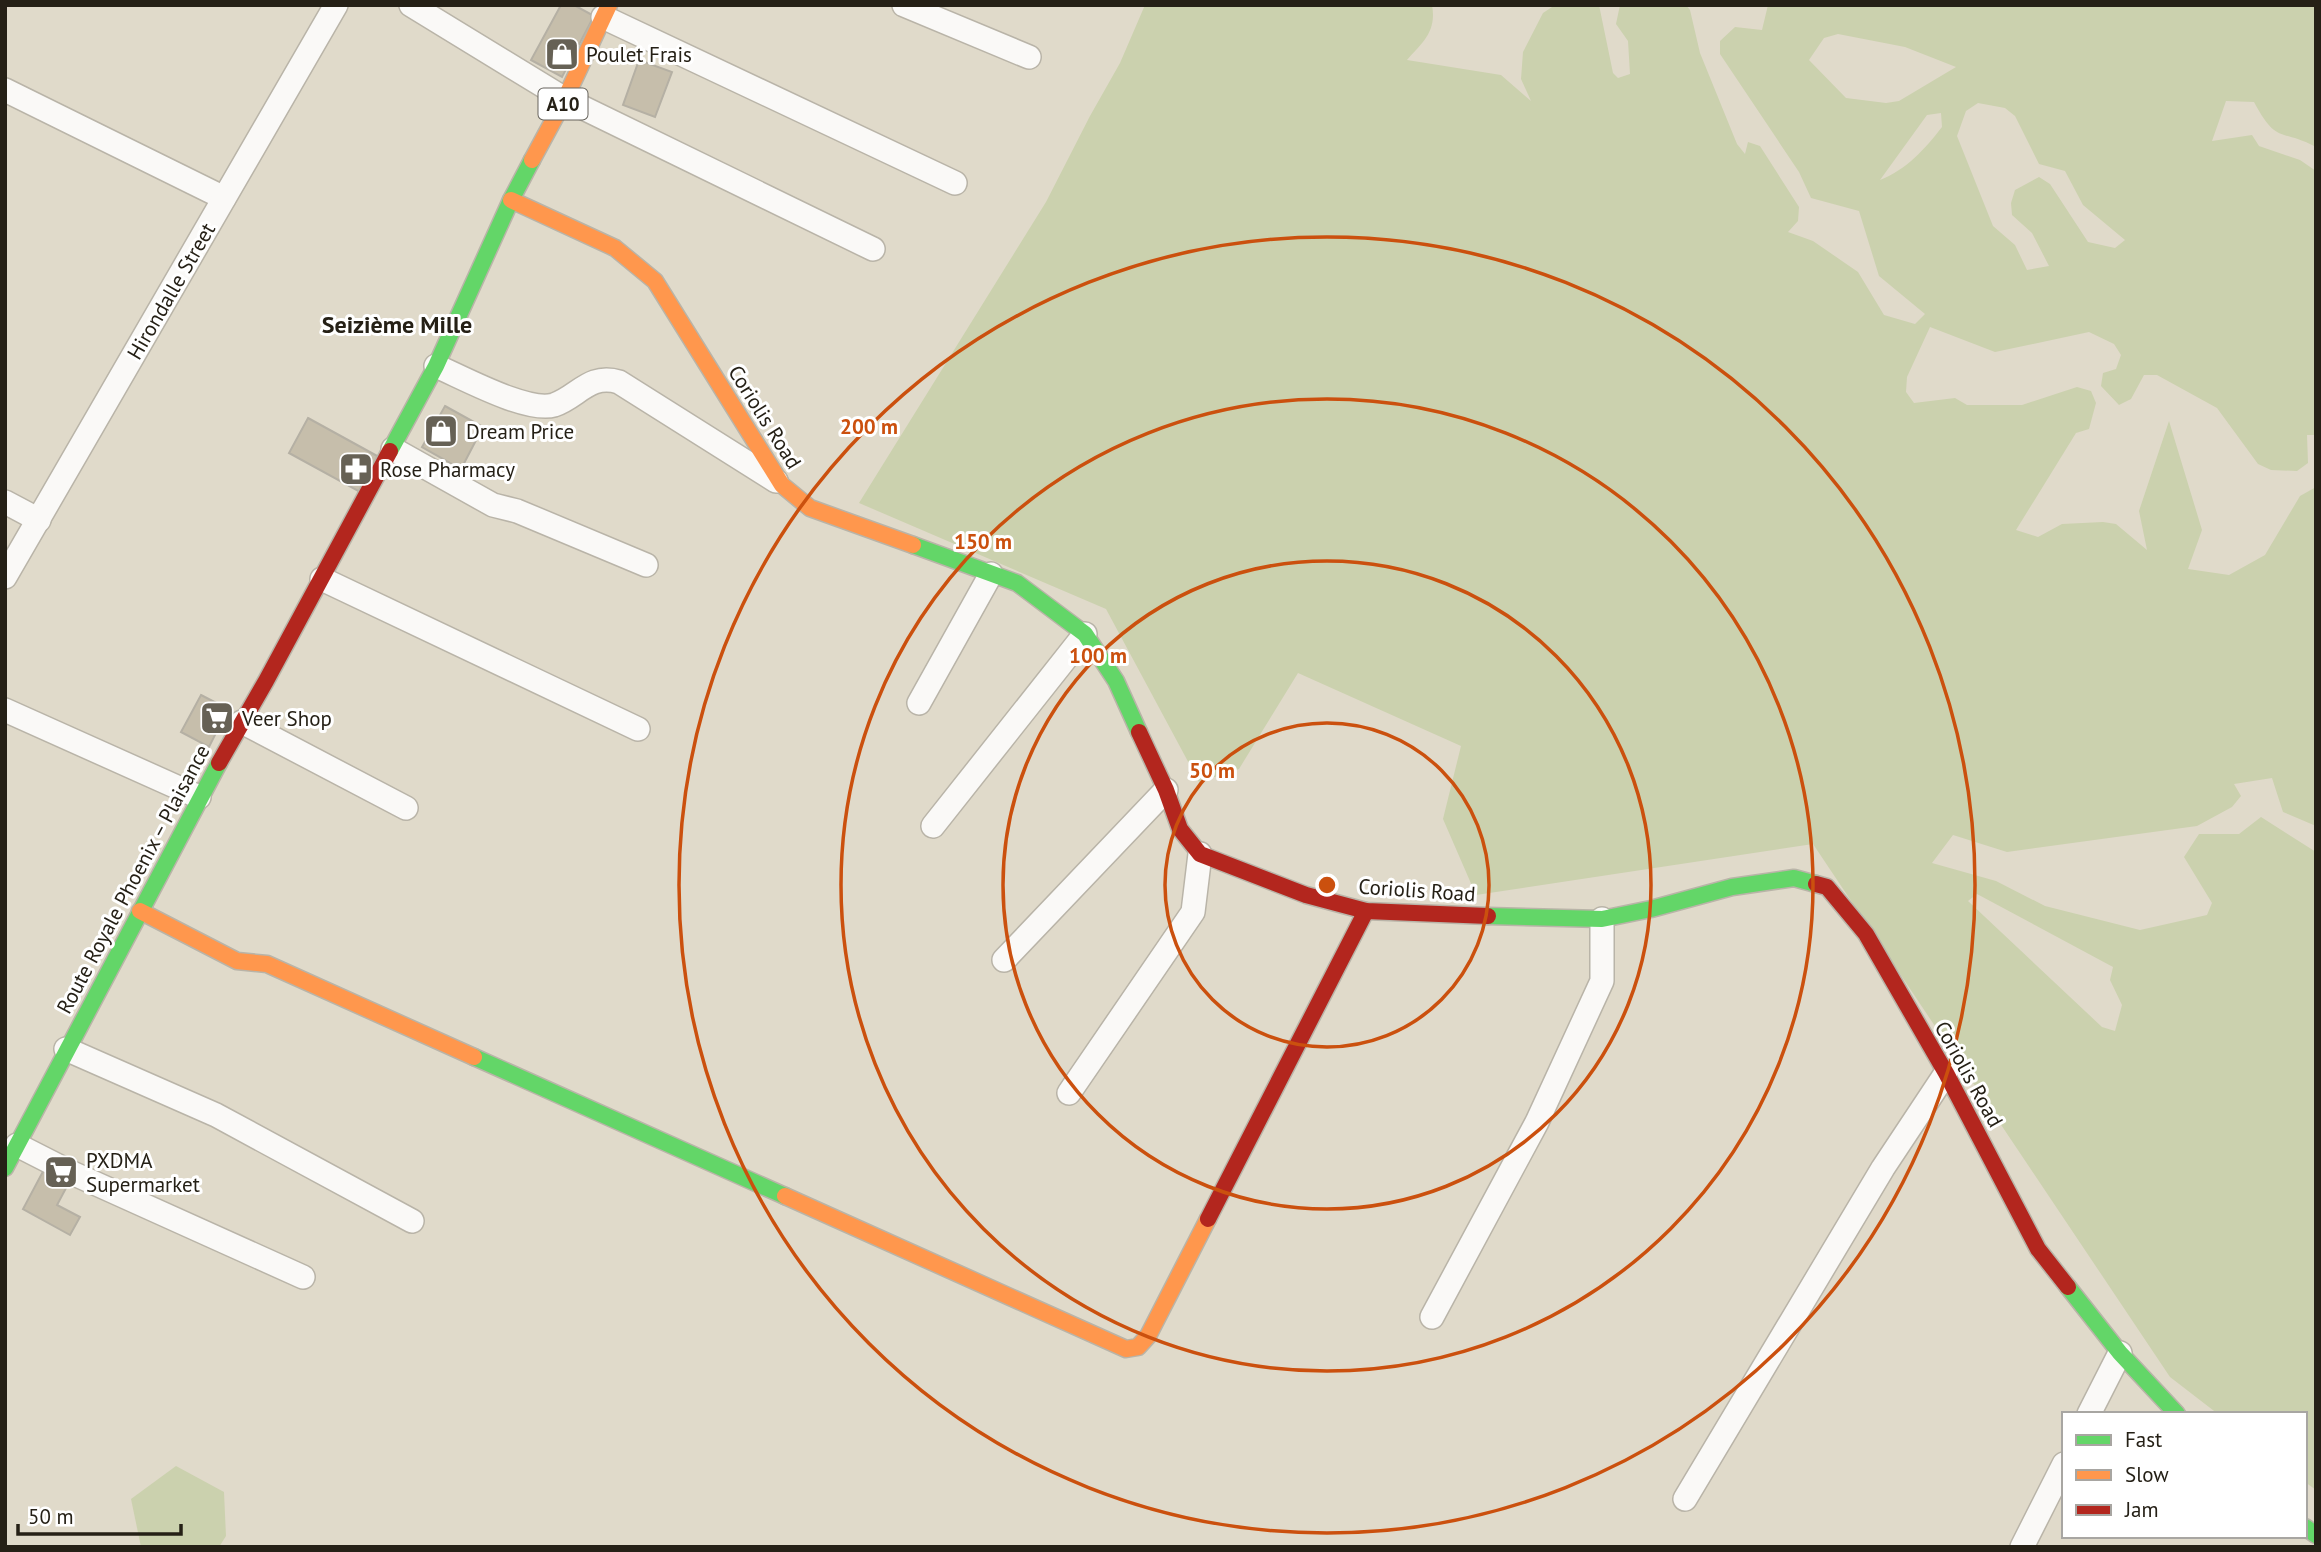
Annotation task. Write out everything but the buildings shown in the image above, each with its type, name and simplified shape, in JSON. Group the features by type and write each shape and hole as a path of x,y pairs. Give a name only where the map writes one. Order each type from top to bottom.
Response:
{"main road":[{"name":"A10","path":"511,200 565,99 606,11"},
{"name":"Route Royale Phoenix – Plaisance","path":"5,1168 199,797 393,449 436,366 511,200"},
{"name":"Coriolis Road","path":"511,200 615,248 655,282 782,485 810,508 1017,583 1085,634 1116,681 1166,790 1180,829 1200,853 1306,895 1366,911 1396,913 1602,919 1732,887 1794,878 1827,887 1866,934 1946,1073 2038,1249 2120,1353 2175,1412"},
{"path":"140,911 237,961 267,964 1126,1349 1138,1347 1148,1336 1366,911"}],"street":[{"name":"Hirondalle Street","path":"5,577 336,5"},
{"path":"411,5 565,99 873,249"},
{"path":"904,5 1029,57"},
{"path":"606,11 955,183"},
{"path":"5,90 224,198"},
{"path":"436,366 520,403 553,405 585,386 608,379 619,382 782,485"},
{"path":"393,449 493,505 517,511 646,565"},
{"path":"5,502 38,520"},
{"path":"919,704 991,574"},
{"path":"322,579 638,729"},
{"path":"933,826 1085,634"},
{"path":"5,710 199,797"},
{"path":"242,722 406,808"},
{"path":"1004,960 1166,790"},
{"path":"1069,1093 1193,912 1200,853"},
{"path":"1432,1317 1538,1122 1602,981 1602,919"},
{"path":"66,1049 216,1115 412,1221"},
{"path":"1685,1499 1883,1168 1946,1073"},
{"path":"17,1145 70,1172 303,1276"},
{"path":"2090,1412 2120,1353"},
{"path":"2022,1547 2062,1468"}],"green space":[{"path":"1145,5 1432,5 1430,30 1407,60 1501,75 1531,101 1521,79 1523,52 1543,13 1555,5 1599,5 1613,73 1618,78 1630,74 1628,41 1616,24 1620,5 1686,5 1690,10 1700,53 1737,144 1745,154 1748,142 1760,146 1799,207 1798,221 1788,232 1813,241 1858,272 1884,315 1915,324 1925,314 1879,276 1859,211 1811,198 1799,172 1720,54 1720,41 1735,27 1762,30 1768,5 2316,5 2316,147 2274,130 2254,102 2226,101 2212,141 2252,135 2259,146 2300,160 2316,171 2316,435 2307,435 2308,463 2297,471 2271,470 2258,464 2217,408 2157,375 2144,375 2131,399 2119,405 2101,386 2103,373 2116,369 2121,355 2114,344 2089,332 1995,352 1930,327 1907,377 1906,392 1914,403 1955,398 1967,405 2022,405 2077,387 2091,391 2096,403 2089,429 2076,433 2016,530 2038,537 2062,524 2103,522 2116,524 2147,550 2139,511 2169,421 2202,530 2188,569 2229,575 2265,555 2300,496 2316,487 2316,826 2283,812 2272,778 2234,784 2241,796 2232,807 2197,826 2007,852 1953,835 1932,863 1996,881 2045,906 2140,930 2207,915 2212,903 2184,857 2199,834 2239,834 2261,817 2316,852 2316,1490 2307,1483 2307,1412 2215,1412 2170,1377 1813,844 1476,895 1443,819 1461,746 1298,673 1239,769 1199,782 1106,609 859,503 1046,202 1120,63","holes":["1838,34 1905,47 1956,67 1899,101 1886,103 1846,98 1809,60 1824,38","1978,103 2005,108 2015,116 2039,164 2065,171 2083,205 2125,240 2115,248 2088,242 2050,184 2039,177 2015,190 2011,203 2012,215 2032,233 2049,266 2027,270 2015,245 1993,226 1957,136 1966,111","1941,113 1942,127 1929,143 1898,171 1880,180 1927,115","1977,894 2113,967 2110,980 2122,1005 2115,1031 2102,1027 1968,901"]},
{"path":"176,1466 224,1492 226,1536 219,1547 141,1547 131,1499"}],"traffic: fast":[{"path":"390,451 436,366 511,200 532,160"},
{"path":"913,545 1017,583 1085,634 1116,681 1139,732"},
{"path":"5,1168 219,763"},
{"path":"1488,916 1602,919 1732,887 1794,878 1816,884"},
{"path":"474,1057 785,1196"},
{"path":"2068,1287 2120,1353 2175,1412"},
{"path":"2307,1528 2316,1535"}],"traffic: slow":[{"path":"532,160 565,99 609,5"},
{"path":"511,200 615,248 655,281 782,485 810,508 913,545"},
{"path":"140,911 237,961 267,964 474,1057"},
{"path":"785,1196 1126,1349 1138,1347 1148,1336 1208,1219"}],"traffic: jam":[{"path":"219,763 390,451"},
{"path":"1139,732 1166,790 1180,829 1200,854 1306,895 1366,911 1488,916"},
{"path":"1816,884 1827,887 1866,934 1946,1073 2038,1249 2068,1287"},
{"path":"1208,1219 1366,911"}],"place":[{"name":"Poulet Frais","path":"562,54"},
{"name":"Dream Price","path":"441,431"},
{"name":"Rose Pharmacy","path":"356,469"},
{"name":"Veer Shop","path":"217,718"},
{"name":"PXDMA Supermarket","path":"61,1172"}],"district":[{"name":"Seizième Mille","path":"397,324"}]}
